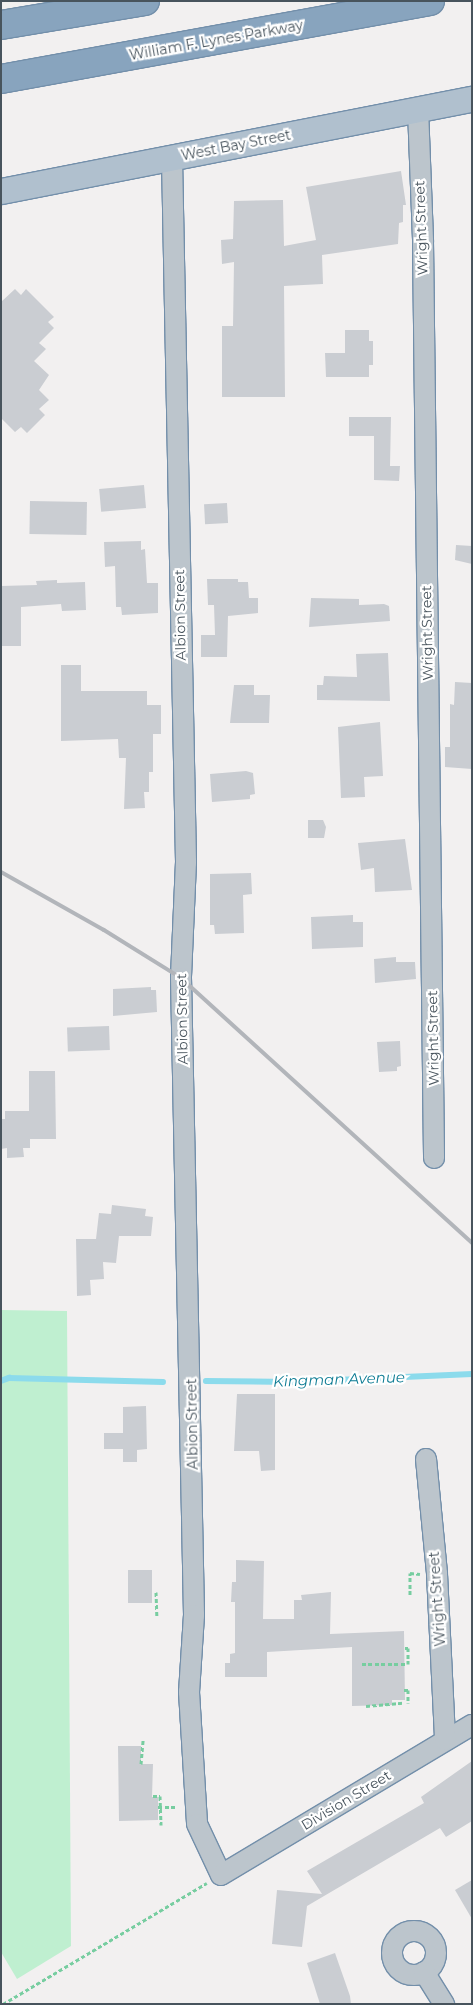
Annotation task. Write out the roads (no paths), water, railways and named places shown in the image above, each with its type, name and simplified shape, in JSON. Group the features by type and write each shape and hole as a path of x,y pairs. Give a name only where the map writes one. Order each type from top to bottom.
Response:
{"highway":[{"path":"1,25 145,1"},
{"name":"William F. Lynes Parkway","path":"1,79 430,1"}],"main road":[{"name":"West Bay Street","path":"1,191 472,99"}],"street":[{"name":"Wright Street","path":"418,109 423,242 434,1158"},
{"name":"Albion Street","path":"172,158 186,862 181,978 194,1615 190,1692 197,1824 221,1875"},
{"name":"Wright Street","path":"426,1459 437,1574 445,1740"},
{"name":"Division Street","path":"221,1875 472,1724"},
{"path":"424,1972 444,2004"}],"waterway":[{"name":"Kingman Avenue","path":"206,1381 291,1382 472,1374"},
{"name":"Kingman Avenue","path":"1,1381 9,1378 163,1382"}],"railway":[{"path":"1,872 104,930 181,978 472,1243"}]}
